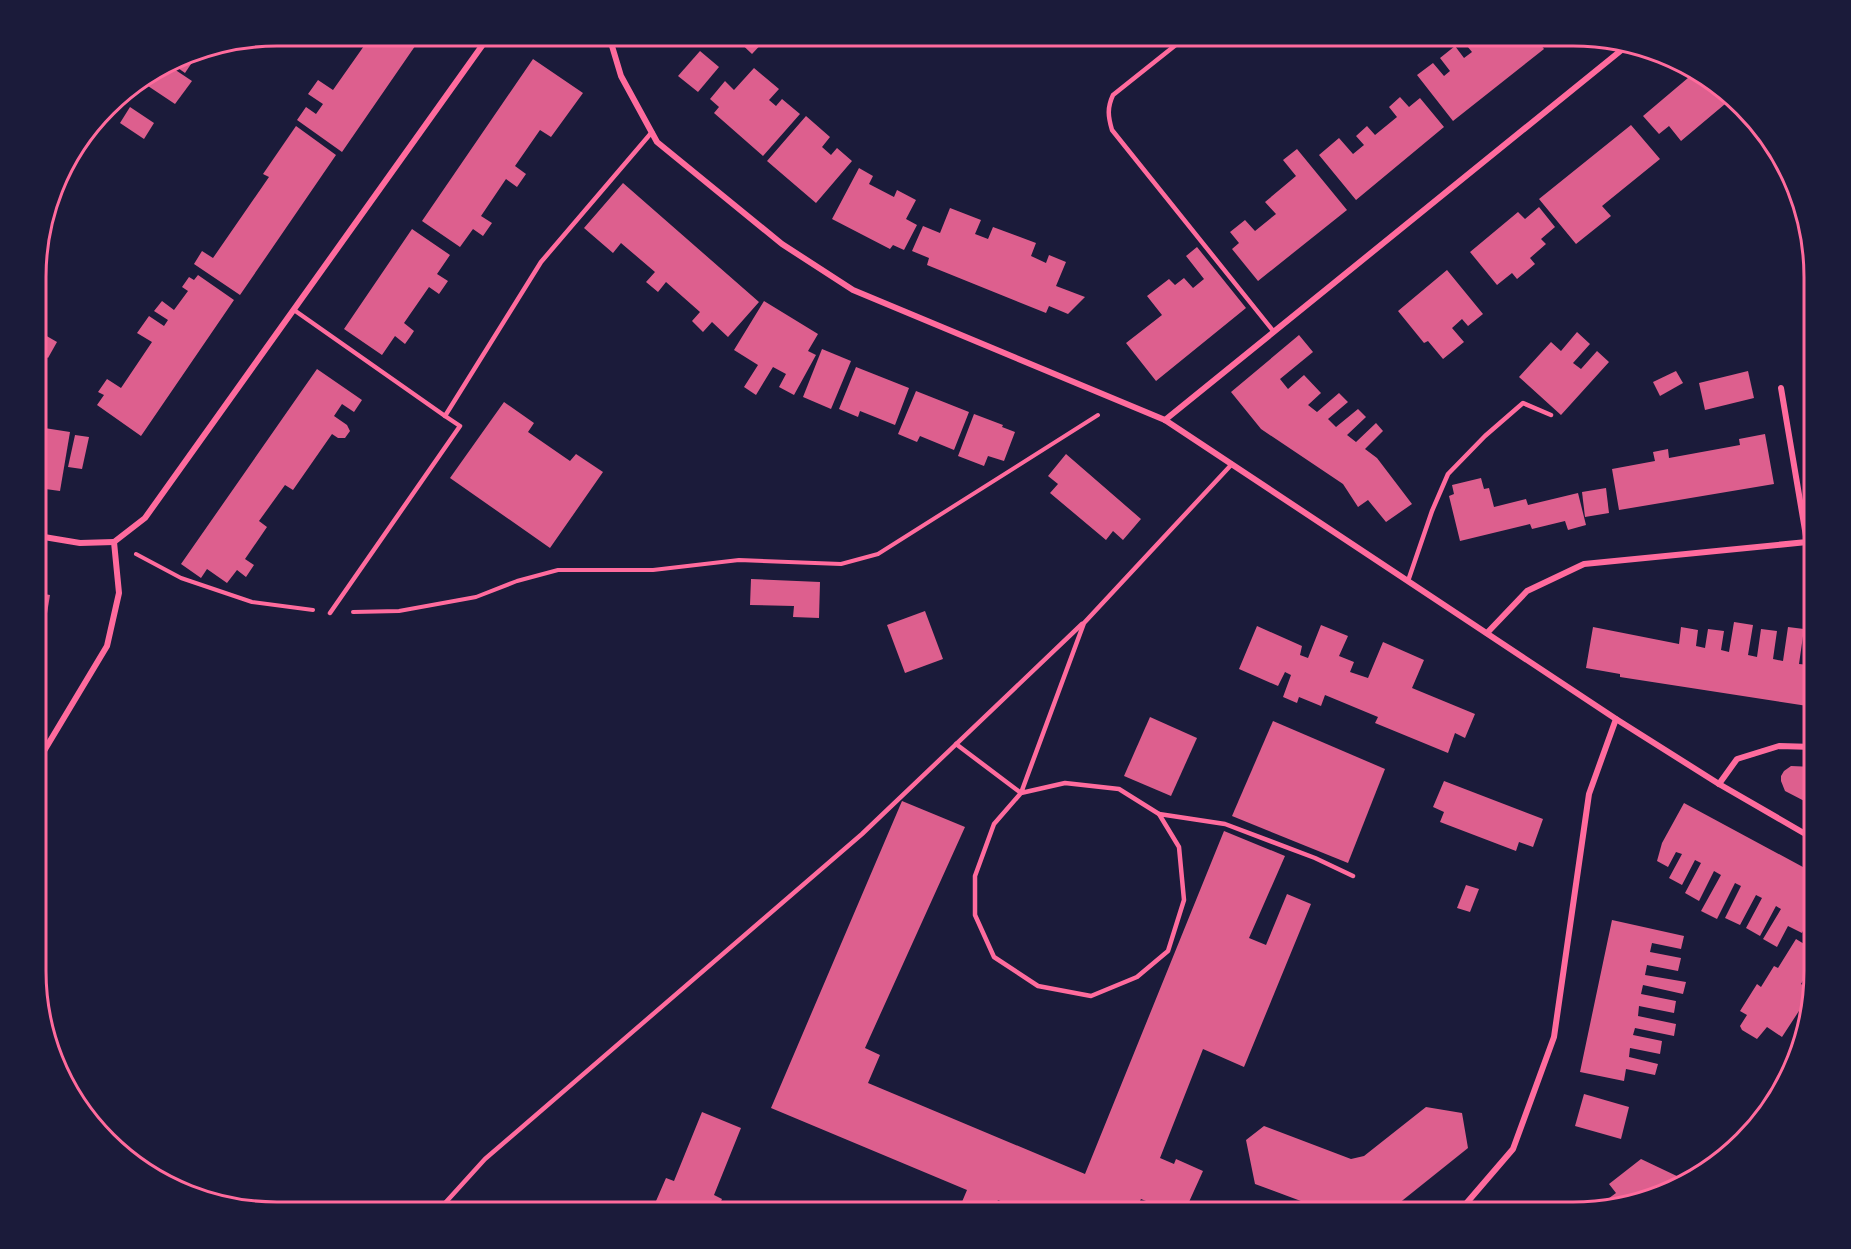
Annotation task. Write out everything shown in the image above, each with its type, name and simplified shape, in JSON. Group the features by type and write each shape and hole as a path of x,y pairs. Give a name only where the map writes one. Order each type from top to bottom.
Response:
{"street":[{"path":"46,537 80,543 114,542 146,518 482,46"},
{"path":"612,46 621,76 657,142 782,244 853,290 1165,420 1616,719 1719,784 1804,833"},
{"path":"1165,420 1620,51"},
{"path":"1781,388 1804,524"},
{"path":"46,748 107,646 119,593 114,542"},
{"path":"1487,633 1527,591 1584,564 1804,542"},
{"path":"1467,1202 1513,1149 1554,1037 1590,794 1616,719"},
{"path":"1719,784 1737,759 1779,746 1804,747"}],"lane":[{"path":"1174,46 1113,95 1108,105 1112,130 1274,332"},
{"path":"445,416 541,262 652,132"},
{"path":"294,310 460,426 330,613"},
{"path":"1408,581 1432,511 1448,474 1485,436 1522,403 1551,415"},
{"path":"446,1202 484,1159 862,834 1084,623 1232,464"},
{"path":"1084,623 1021,793 994,824 975,876 975,915 994,957 1038,986 1091,996 1137,977 1168,951 1185,900 1179,847 1159,814"},
{"path":"956,744 1021,793 1065,783 1119,789 1159,814 1225,824 1315,858 1353,876"}],"path":[{"path":"114,542 181,578 252,602 330,613 399,611 476,597 517,581 558,570 653,570 739,560 841,564 878,554 1121,400"}],"building":[{"path":"364,46 415,46 342,152 297,120 306,107 316,114 323,104 308,94 318,80 333,90"},
{"path":"744,46 760,46 752,54"},
{"path":"1455,46 1464,58 1472,52 1467,46 1542,46 1544,49 1453,121 1417,75 1433,63 1444,76 1450,71 1440,58"},
{"path":"700,51 719,67 698,92 678,76"},
{"path":"533,59 583,93 551,137 540,130 515,166 526,174 517,187 506,179 481,216 492,223 483,236 473,229 460,247 422,221"},
{"path":"192,63 185,73 179,68"},
{"path":"754,68 779,89 769,100 776,106 782,99 800,114 763,156 714,113 719,107 710,99 725,81 734,90"},
{"path":"175,70 192,81 175,104 148,86"},
{"path":"1689,77 1726,104 1681,141 1669,126 1659,134 1643,116"},
{"path":"1400,97 1409,107 1420,98 1444,127 1356,200 1319,155 1339,138 1353,154 1364,145 1356,136 1367,126 1375,135 1397,117 1389,107"},
{"path":"130,107 154,123 144,139 120,123"},
{"path":"806,116 830,137 822,147 831,155 837,148 852,161 816,203 767,161"},
{"path":"1631,125 1660,159 1602,206 1611,216 1576,244 1539,199"},
{"path":"296,126 336,155 240,295 194,264 202,251 213,258 269,177 263,174"},
{"path":"1297,149 1347,210 1258,281 1232,249 1239,243 1230,232 1245,220 1255,231 1276,214 1265,202 1296,176 1283,160"},
{"path":"859,168 873,176 869,184 894,197 897,190 916,200 906,219 917,225 904,250 893,245 890,249 832,219"},
{"path":"623,183 759,302 728,337 712,322 703,332 692,321 700,312 666,282 658,292 646,282 655,272 621,243 613,253 584,228"},
{"path":"1539,207 1555,227 1541,239 1546,244 1530,258 1535,264 1517,279 1512,273 1497,285 1470,252 1518,212 1525,219"},
{"path":"950,208 981,220 975,234 988,239 993,227 1036,243 1031,256 1046,263 1049,255 1066,262 1056,286 1085,297 1068,314 1049,306 1046,313 927,265 929,258 912,251 923,226 940,233"},
{"path":"412,229 450,255 437,274 448,281 439,294 429,287 404,323 414,331 410,337 405,344 395,336 382,355 344,329"},
{"path":"1197,247 1246,308 1156,381 1126,343 1162,315 1147,296 1169,279 1175,285 1184,278 1193,288 1204,279 1186,256"},
{"path":"1447,270 1483,314 1468,326 1462,319 1452,328 1464,342 1443,359 1428,341 1424,343 1398,311"},
{"path":"198,275 234,300 141,436 97,405 104,395 98,392 107,379 121,388 152,342 137,333 149,316 164,326 168,320 154,311 162,301 174,310 188,291 182,287 189,277 194,280"},
{"path":"764,301 818,334 808,351 816,355 794,395 779,387 786,374 773,367 756,395 744,387 758,365 734,350"},
{"path":"1577,332 1590,344 1573,363 1581,369 1597,351 1609,362 1561,415 1519,377 1551,342 1561,351"},
{"path":"1299,335 1313,352 1280,379 1288,389 1304,375 1321,393 1308,405 1317,412 1339,393 1348,402 1328,419 1336,427 1358,409 1366,417 1347,435 1356,442 1376,423 1383,431 1365,449 1377,458 1412,504 1386,522 1368,500 1358,507 1343,484 1261,429 1231,392"},
{"path":"46,336 57,342 48,358 46,357"},
{"path":"822,349 851,361 831,409 803,397"},
{"path":"856,367 909,388 895,425 860,411 858,417 839,409"},
{"path":"317,369 362,400 354,412 342,404 334,416 347,425 350,431 345,438 338,438 332,434 293,490 285,485 259,521 267,527 245,559 254,565 246,577 237,570 227,583 207,569 201,578 181,564"},
{"path":"1676,371 1683,383 1660,396 1653,382"},
{"path":"1748,371 1754,398 1705,410 1699,383"},
{"path":"916,391 969,412 954,450 920,436 917,442 898,434"},
{"path":"504,402 534,423 528,432 570,461 576,454 603,472 550,548 450,478"},
{"path":"974,414 1015,432 1004,461 988,456 984,466 958,456"},
{"path":"46,428 70,432 60,491 46,489"},
{"path":"1765,434 1774,484 1619,510 1612,469 1655,461 1653,452 1668,449 1669,458 1740,445 1739,439"},
{"path":"75,435 89,437 82,469 68,467"},
{"path":"1066,454 1141,519 1123,540 1113,531 1106,540 1050,493 1058,484 1048,476"},
{"path":"1481,478 1484,489 1489,488 1494,507 1526,499 1528,505 1578,493 1586,525 1568,530 1565,521 1532,529 1530,524 1460,541 1449,496 1454,494 1452,485"},
{"path":"1606,488 1609,513 1585,517 1582,492"},
{"path":"751,579 820,582 819,618 793,617 794,606 750,605"},
{"path":"46,594 50,595 46,620"},
{"path":"925,611 943,659 905,673 887,625"},
{"path":"1734,622 1753,625 1748,655 1757,657 1761,629 1777,631 1773,659 1783,661 1788,627 1804,629 1799,664 1804,664 1804,705 1620,677 1620,674 1586,668 1593,627 1679,644 1681,627 1698,630 1696,646 1705,648 1708,629 1724,631 1721,650 1729,652"},
{"path":"1321,625 1348,636 1339,656 1354,662 1350,672 1368,678 1383,642 1424,660 1412,688 1475,714 1465,738 1455,733 1448,753 1375,723 1378,717 1325,695 1321,706 1299,697 1297,703 1283,697 1291,675 1285,672 1278,686 1239,669 1257,626 1302,646 1300,655 1308,658"},
{"path":"1150,717 1197,738 1171,796 1124,776"},
{"path":"1273,721 1385,769 1348,863 1232,816"},
{"path":"1791,766 1804,767 1804,801 1785,791 1781,781 1784,771"},
{"path":"1444,781 1543,819 1533,847 1519,842 1516,851 1440,822 1444,812 1433,807"},
{"path":"902,801 965,827 865,1048 880,1055 868,1083 1085,1174 1224,831 1285,856 1249,938 1266,945 1287,894 1311,904 1244,1067 1203,1049 1160,1158 1174,1164 1176,1159 1203,1171 1189,1202 1148,1202 1141,1199 1140,1202 1003,1202 998,1200 997,1202 962,1202 967,1190 771,1108"},
{"path":"1684,803 1804,868 1804,928 1802,933 1788,926 1777,947 1763,939 1781,909 1776,906 1760,936 1746,928 1762,898 1756,895 1740,925 1725,918 1741,886 1735,883 1717,919 1701,911 1721,875 1714,871 1699,901 1685,893 1701,863 1695,860 1682,885 1669,878 1682,854 1676,852 1668,867 1657,861 1662,843"},
{"path":"1466,885 1479,889 1470,912 1457,908"},
{"path":"1612,920 1684,936 1681,949 1652,943 1650,952 1681,958 1678,971 1647,965 1645,975 1686,982 1683,994 1643,985 1641,994 1676,1001 1674,1013 1639,1006 1638,1016 1676,1024 1674,1036 1635,1028 1633,1035 1662,1041 1660,1054 1630,1048 1629,1057 1658,1064 1655,1075 1626,1069 1624,1081 1580,1072"},
{"path":"1796,939 1804,944 1802,1006 1782,1037 1767,1027 1757,1039 1742,1030 1740,1026 1747,1015 1740,1011 1757,984 1761,987 1774,966 1778,968"},
{"path":"1584,1094 1629,1107 1621,1139 1575,1126"},
{"path":"1426,1107 1462,1113 1468,1148 1400,1202 1303,1202 1255,1184 1246,1140 1264,1126 1351,1159 1364,1156"},
{"path":"702,1112 741,1128 714,1195 722,1199 721,1202 656,1202 666,1178 674,1181"},
{"path":"1641,1159 1679,1177 1633,1195 1606,1200 1616,1193 1609,1184"}]}
